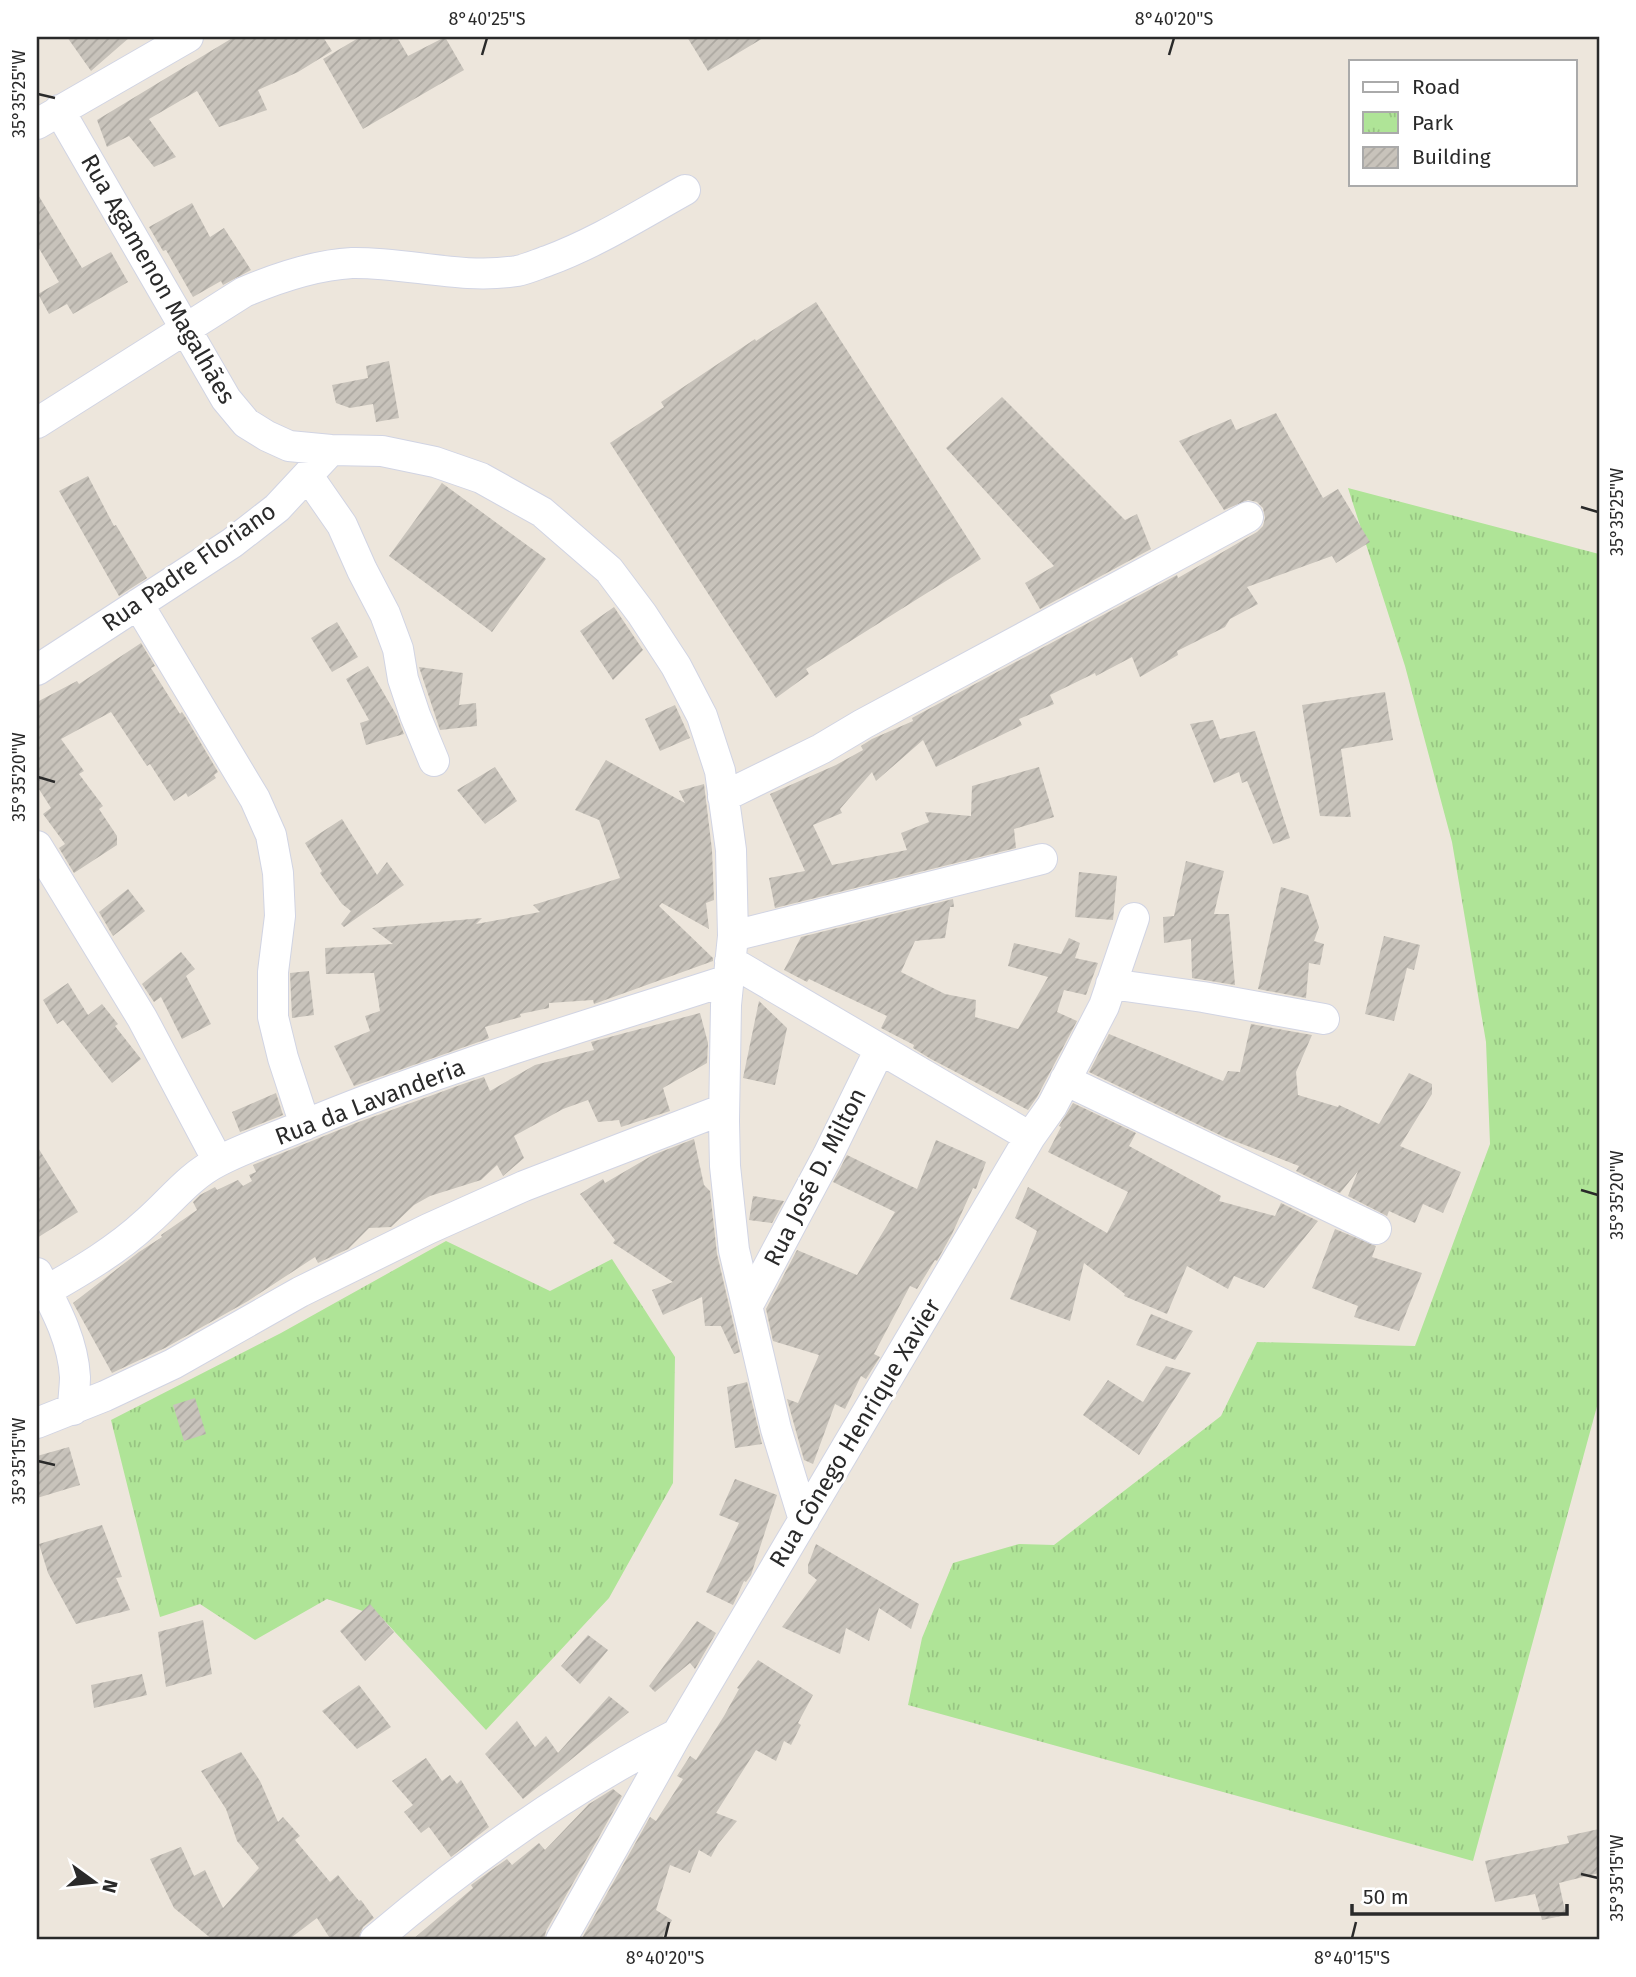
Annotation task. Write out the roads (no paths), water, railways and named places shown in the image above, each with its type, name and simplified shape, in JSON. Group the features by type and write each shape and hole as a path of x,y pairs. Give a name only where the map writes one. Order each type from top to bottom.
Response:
{"street":[{"path":"48,117 188,37"},
{"name":"Rua Agamenon Magalhães","path":"48,117 226,399 246,424 289,446 382,451 435,462 481,478 542,512 609,570 676,666 702,716 720,771 730,850 731,959 726,1005 724,1109 725,1166 734,1250 776,1429 804,1520"},
{"path":"37,423 244,292 275,279 351,263 455,274 520,271 571,252 685,190"},
{"name":"Rua Padre Floriano","path":"37,670 241,536 277,508 331,450"},
{"path":"308,476 342,524 385,614 398,649 403,679 433,761"},
{"path":"723,797 821,749 1248,517"},
{"path":"138,604 255,799 271,835 278,873 280,916 273,972 273,1017 305,1125"},
{"path":"37,846 142,1018 218,1161"},
{"name":"Rua da Lavanderia","path":"41,1282 86,1268 146,1222 184,1184 218,1161 350,1106 468,1064 731,959 1042,859"},
{"name":"Rua Cônego Henrique Xavier","path":"561,1940 677,1734 1030,1137 1052,1106 1104,1006 1134,918"},
{"path":"731,959 1030,1137"},
{"path":"1111,984 1324,1019"},
{"name":"Rua José D. Milton","path":"748,1305 828,1155 880,1049"},
{"path":"1066,1080 1376,1229"},
{"path":"37,1423 73,1410 173,1364 300,1292 464,1213 536,1181 724,1109"},
{"path":"41,1282 70,1345 75,1376 73,1410"},
{"path":"374,1940 529,1821 620,1763 677,1734"}]}
